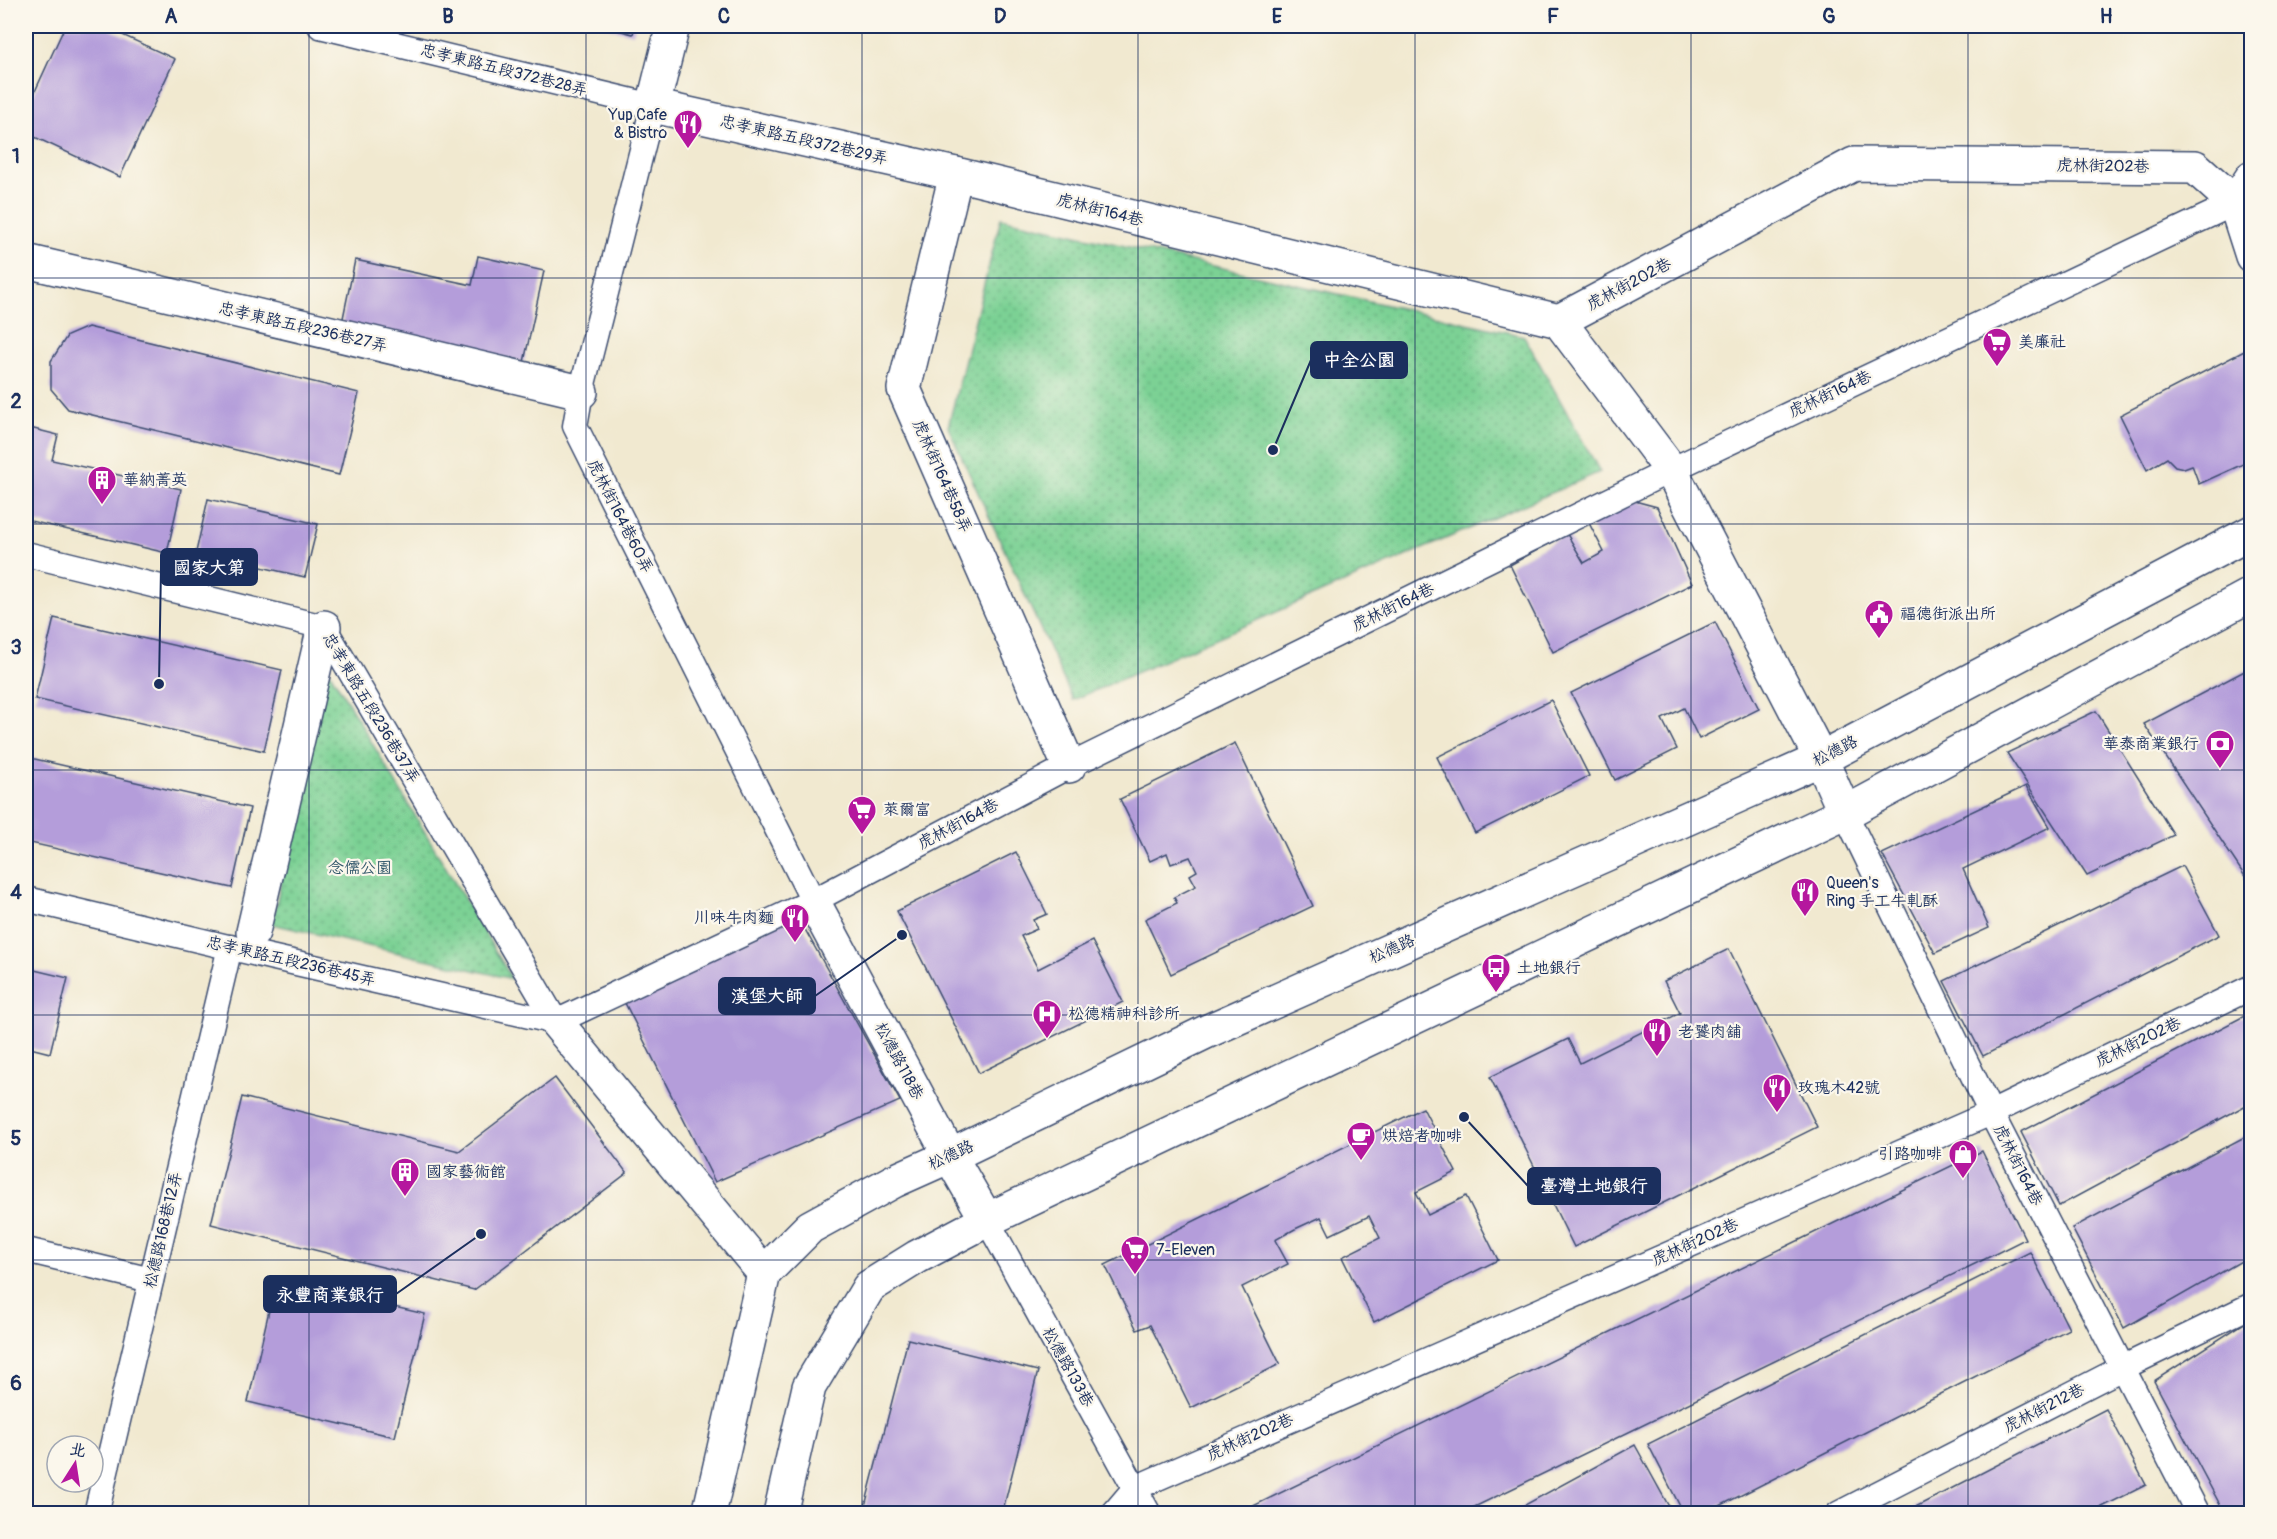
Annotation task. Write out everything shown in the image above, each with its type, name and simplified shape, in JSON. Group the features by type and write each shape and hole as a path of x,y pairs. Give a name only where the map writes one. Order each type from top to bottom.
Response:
{"street":[{"path":"653,106 673,26"},
{"name":"忠孝東路五段372巷29弄","path":"653,106 956,174"},
{"name":"虎林街202巷","path":"1559,321 1854,164 2195,167 2243,190"},
{"name":"虎林街164巷","path":"956,174 1559,321"},
{"name":"虎林街164巷58弄","path":"956,174 904,389 1069,766"},
{"path":"2243,190 2252,256"},
{"name":"忠孝東路五段236巷27弄","path":"26,261 581,392"},
{"path":"1559,321 1671,470 1821,759 1845,813"},
{"name":"松德路","path":"764,1273 810,1227 894,1181 1208,1031 1821,759 2252,532"},
{"path":"780,1514 809,1387 869,1287 917,1257 987,1220 1845,813 2252,594"},
{"path":"241,939 324,627"},
{"name":"松德路118巷","path":"813,901 950,1156 987,1220"},
{"path":"556,1022 764,1273 709,1514"}],"lane":[{"name":"忠孝東路五段372巷28弄","path":"320,26 653,106"},
{"name":"虎林街164巷60弄","path":"653,106 581,392 575,426 813,901"},
{"name":"虎林街164巷","path":"556,1022 813,901 1069,766 2243,190"},
{"name":"忠孝東路五段236巷37弄","path":"26,554 324,627 556,1022"},
{"name":"虎林街164巷","path":"1845,813 1991,1113 2198,1514"},
{"name":"忠孝東路五段236巷45弄","path":"26,899 241,939 556,1022"},
{"name":"松德路168巷12弄","path":"96,1514 151,1280 241,939"},
{"name":"虎林街202巷","path":"1135,1488 1991,1113 2252,987"},
{"name":"松德路133巷","path":"987,1220 1149,1514"},
{"path":"26,1250 151,1280"},
{"name":"虎林街212巷","path":"1838,1514 2122,1368 2252,1305"},
{"path":"1113,1514 1135,1488"}],"green space":[{"path":"1001,218 1524,336 1600,472 1073,700 948,427"},
{"name":"念儒公園","path":"327,667 512,979 272,924"}],"building":[{"path":"65,26 103,26 175,59 120,177 26,133 26,111"},
{"path":"602,26 635,26 633,34"},
{"path":"478,256 544,271 524,362 342,323 355,260 472,285"},
{"path":"88,327 359,393 339,475 68,409 51,389 51,361 67,336"},
{"path":"2252,347 2252,460 2199,484 2192,465 2184,468 2175,466 2167,458 2147,470 2120,415"},
{"name":"華納菁英","path":"26,427 58,435 52,460 181,489 167,553 26,520"},
{"path":"208,499 318,524 305,577 196,552"},
{"path":"1631,500 1657,507 1692,584 1553,652 1510,565 1567,534 1584,563 1604,552 1589,523"},
{"path":"54,618 282,670 264,751 35,699"},
{"path":"1715,622 1759,709 1699,739 1684,708 1662,719 1677,749 1615,780 1571,693"},
{"path":"2252,667 2252,887 2144,724"},
{"path":"1551,700 1589,776 1475,833 1437,757"},
{"path":"2096,711 2174,835 2087,876 2007,753"},
{"path":"1235,743 1313,906 1171,974 1145,919 1177,903 1174,897 1196,886 1190,875 1197,871 1190,857 1171,864 1167,853 1150,861 1120,799"},
{"path":"26,757 250,808 232,888 26,842"},
{"path":"2026,786 2050,827 1963,869 1989,928 1935,953 1882,854"},
{"path":"1016,852 1047,914 1033,920 1037,929 1021,936 1038,969 1092,941 1123,1002 979,1073 897,911"},
{"path":"2182,866 2219,935 1983,1056 1944,981"},
{"path":"797,915 900,1101 715,1182 622,997"},
{"path":"1729,949 1817,1127 1574,1247 1490,1077 1568,1039 1580,1063 1680,1013 1664,981"},
{"path":"26,968 68,978 50,1053 26,1047"},
{"path":"2252,1012 2252,1102 2059,1206 2021,1132"},
{"name":"國家藝術館","path":"555,1078 627,1173 474,1290 211,1224 242,1097 459,1151"},
{"path":"1423,1108 1456,1172 1416,1192 1428,1215 1466,1196 1498,1260 1374,1322 1342,1257 1380,1238 1369,1216 1330,1235 1321,1217 1295,1229 1275,1240 1288,1264 1242,1287 1280,1364 1191,1408 1150,1325 1137,1330 1105,1265"},
{"path":"2252,1133 2252,1255 2124,1328 2072,1228"},
{"path":"1982,1151 2025,1239 1983,1260 1460,1514 1237,1514"},
{"path":"2030,1252 2069,1329 1704,1514 1684,1514 1648,1444"},
{"path":"276,1280 425,1314 395,1437 248,1402"},
{"path":"2252,1318 2252,1514 2225,1514 2154,1381"},
{"path":"908,1339 1038,1371 1002,1514 863,1514"},
{"path":"2106,1409 2146,1485 2090,1514 1902,1514"},
{"path":"1635,1445 1673,1514 1510,1514 1514,1511"}],"place":[{"name":"Yup Cafe & Bistro","path":"688,150"},
{"name":"美廉社","path":"1997,368"},
{"name":"中全公園","path":"1273,450"},
{"name":"華納菁英","path":"102,506"},
{"name":"福德街派出所","path":"1879,640"},
{"name":"國家大第","path":"159,684"},
{"name":"華泰商業銀行","path":"2220,770"},
{"name":"萊爾富","path":"862,836"},
{"name":"Queen's Ring 手工牛軋酥","path":"1805,918"},
{"name":"漢堡大師","path":"902,935"},
{"name":"川味牛肉麵","path":"795,944"},
{"name":"土地銀行","path":"1496,994"},
{"name":"松德精神科診所","path":"1047,1040"},
{"name":"老饕肉舖","path":"1657,1058"},
{"name":"玫瑰木42號","path":"1777,1114"},
{"name":"臺灣土地銀行","path":"1464,1117"},
{"name":"烘焙者咖啡","path":"1361,1162"},
{"name":"引路咖啡","path":"1963,1180"},
{"name":"國家藝術館","path":"405,1198"},
{"name":"永豐商業銀行","path":"481,1234"},
{"name":"7-Eleven","path":"1135,1276"}]}
